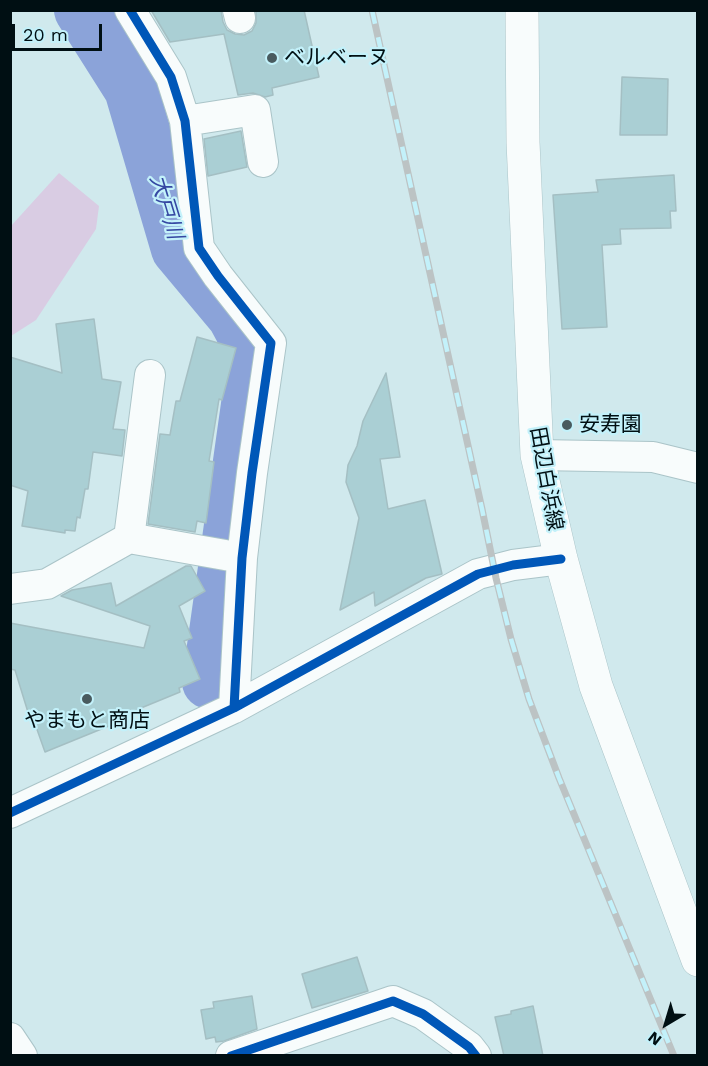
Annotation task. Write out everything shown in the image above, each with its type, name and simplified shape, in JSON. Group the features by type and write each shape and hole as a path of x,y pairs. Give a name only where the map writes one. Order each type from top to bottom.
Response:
{"main road":[{"name":"田辺白浜線","path":"522,10 524,154 537,455 561,559 596,686 698,960"}],"street":[{"path":"130,10 171,77 185,121 199,248 271,343 252,473 233,557 234,708"},
{"path":"185,121 255,110 263,162"},
{"path":"129,538 150,375"},
{"path":"537,455 653,457 698,468"},
{"path":"10,589 47,584 129,538 233,557"},
{"path":"10,813 234,708 478,574 513,565 561,559"},
{"path":"231,1056 393,1001 423,1014 469,1047 476,1056"},
{"path":"10,1038 22,1056"}],"shaded area":[{"path":"59,173 99,206 96,229 36,320 11,336 11,226"}],"building":[{"name":"ベルベーヌ","path":"151,10 221,10 227,30 244,35 252,31 256,23 256,10 304,10 319,77 272,88 273,95 265,97 253,93 238,95 224,34 170,42"},
{"path":"622,77 668,79 667,135 620,135"},
{"path":"241,131 247,167 208,176 204,139"},
{"path":"674,175 676,211 670,211 671,228 620,229 621,244 602,245 607,327 562,329 553,195 598,192 596,180"},
{"path":"94,319 102,379 121,382 113,429 125,430 122,456 93,452 88,489 85,489 80,518 77,517 75,531 65,530 65,533 22,526 28,491 10,485 10,357 62,373 56,324"},
{"path":"197,337 236,348 222,400 219,399 209,461 214,462 206,523 197,521 195,532 148,524 160,434 170,435 176,401 180,401"},
{"path":"386,373 400,457 380,459 388,509 425,500 442,574 426,578 375,606 374,592 340,610 359,518 346,482 348,465 357,446 363,421"},
{"path":"186,566 191,566 205,591 179,606 192,638 184,641 200,679 179,688 180,692 124,715 126,719 45,752 34,721 31,722 15,670 10,669 10,623 144,648 150,626 61,596 72,590 111,583 116,606"},
{"path":"357,957 368,991 312,1008 302,974"},
{"path":"252,996 257,1029 224,1041 216,1042 215,1037 206,1039 201,1010 214,1008 213,1002"},
{"path":"533,1006 543,1056 504,1056 495,1017"}],"waterway":[{"name":"大戸川","path":"81,10 131,89 178,249 234,316 255,355 209,682"}],"railway":[{"path":"372,10 511,639 529,699 559,778 674,1056"}],"cycle path":[{"path":"130,10 171,77 185,121 199,248 271,343 242,558 234,708"},
{"path":"10,813 234,708 478,574 513,565 561,559"},
{"path":"231,1056 393,1001 423,1014 469,1047 476,1056"}],"place":[{"name":"ベルベーヌ","path":"272,58"},
{"name":"安寿園","path":"567,425"},
{"name":"やまもと商店","path":"87,699"}]}
